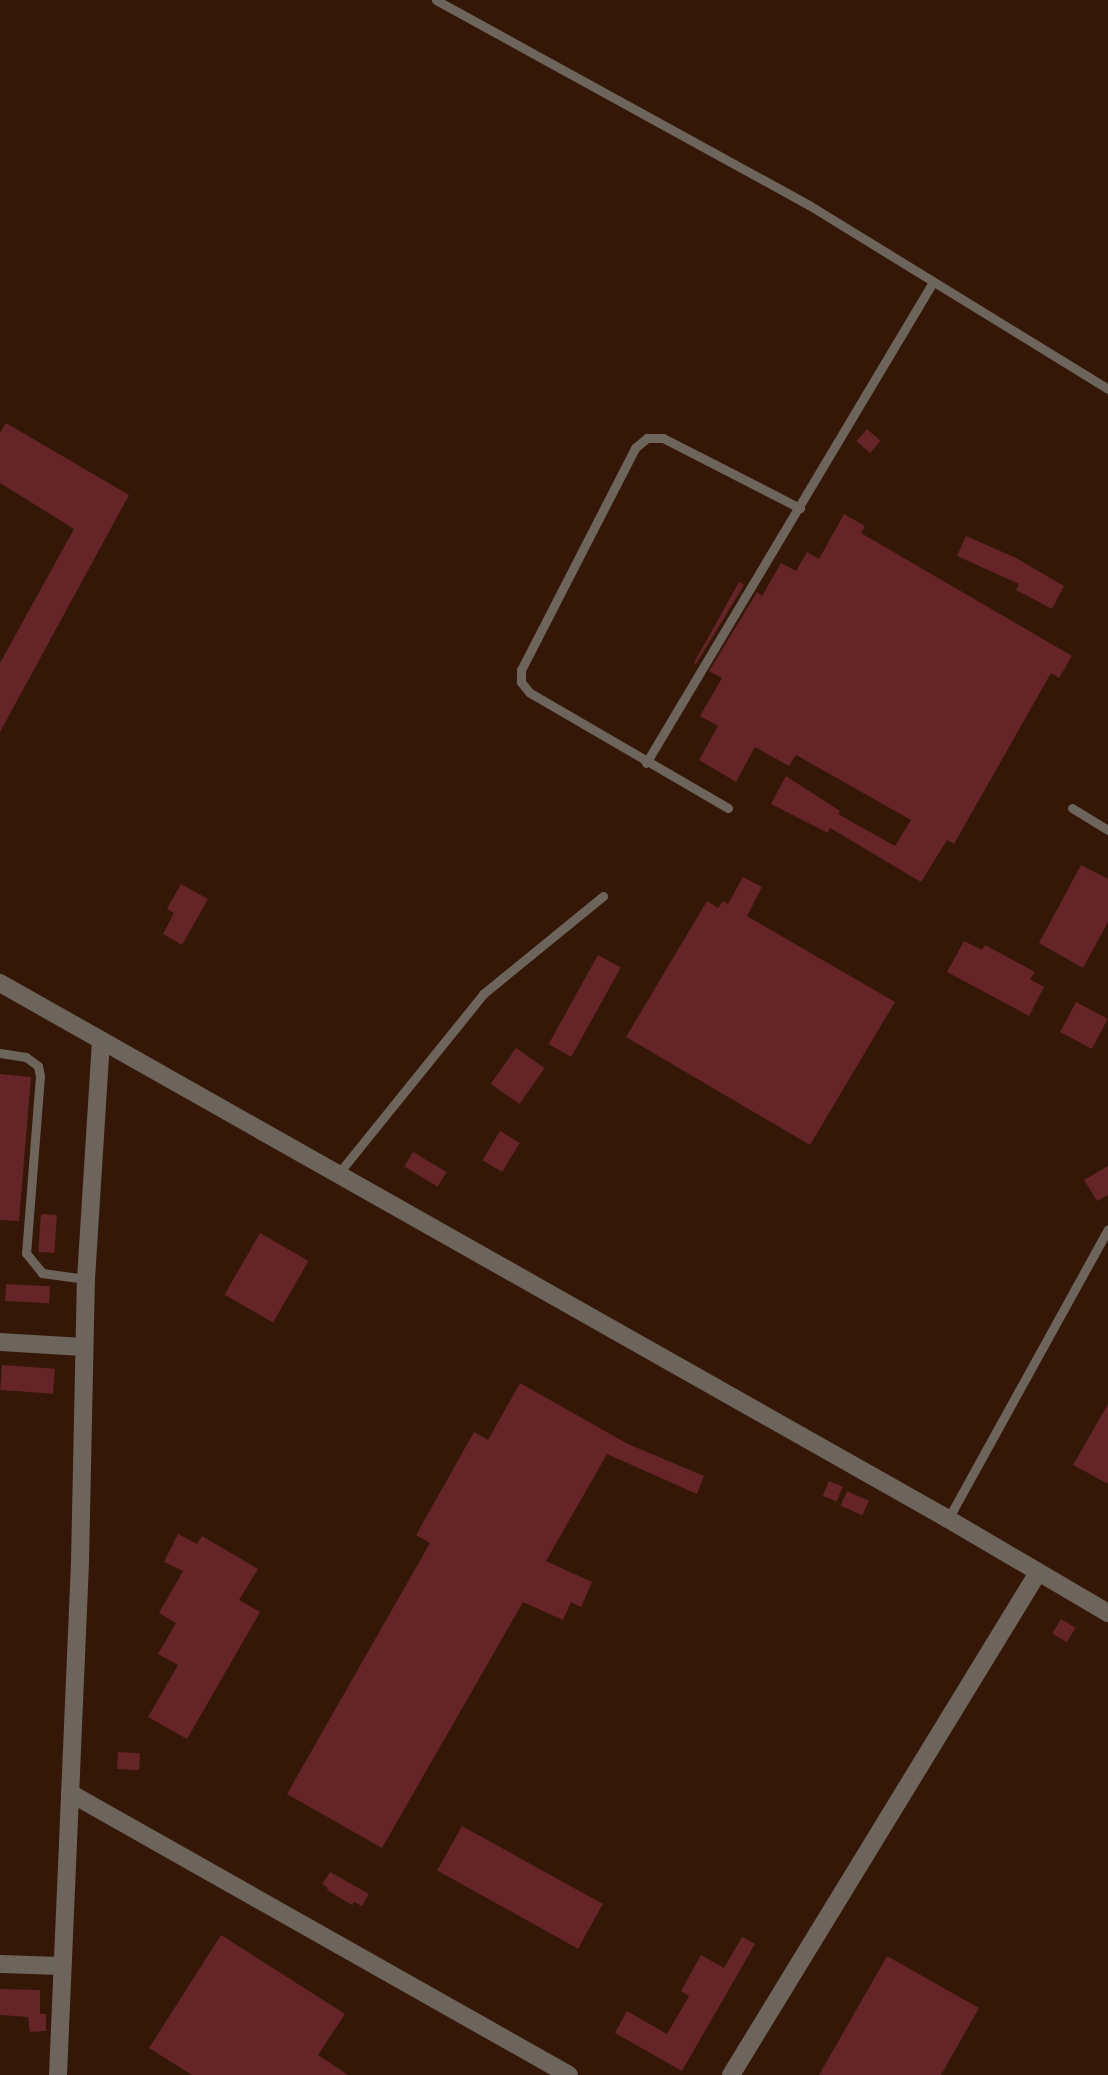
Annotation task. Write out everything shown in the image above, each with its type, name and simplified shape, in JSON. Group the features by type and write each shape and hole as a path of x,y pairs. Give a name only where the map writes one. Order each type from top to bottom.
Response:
{"street":[{"path":"0,983 948,1519 1108,1613"},
{"path":"58,2075 80,1562 83,1347 101,1041"},
{"path":"0,1342 83,1347"},
{"path":"731,2075 1037,1574"},
{"path":"70,1793 569,2075"},
{"path":"0,1964 61,1966"}],"lane":[{"path":"436,0 809,205 1108,389"},
{"path":"646,763 933,282"},
{"path":"728,808 646,763 529,692 521,682 521,670 635,448 647,438 663,438 800,508"},
{"path":"1072,808 1108,830"},
{"path":"338,1174 483,994 603,896"},
{"path":"0,1053 26,1057 38,1066 40,1076 26,1253 42,1273 86,1279"},
{"path":"948,1519 1108,1229"}],"shaded area":[{"path":"0,0 1108,0 1108,2075 0,2075"}],"building":[{"path":"6,423 129,495 0,732 0,663 74,529 0,483 0,433"},
{"path":"867,429 881,441 870,453 857,441"},
{"path":"844,514 865,526 861,533 1072,656 1059,678 1051,673 954,844 947,840 921,882 830,828 828,833 771,804 786,776 840,811 838,814 895,846 911,820 796,755 789,766 755,747 736,782 699,760 718,726 700,716 722,678 709,671 757,592 762,596 781,563 796,571 807,552 819,559"},
{"path":"966,536 1016,558 1064,586 1052,609 1016,590 1019,584 957,556"},
{"path":"739,582 744,585 694,663"},
{"path":"1081,865 1108,879 1108,922 1083,968 1039,943"},
{"path":"743,877 762,887 747,916 895,1002 810,1145 626,1037 707,901 718,908 723,901 728,904"},
{"path":"181,884 208,899 182,945 163,934 174,913 167,909"},
{"path":"964,941 982,950 985,945 1035,972 1030,979 1044,987 1029,1016 947,972"},
{"path":"598,955 621,968 571,1057 549,1044"},
{"path":"1076,1002 1108,1019 1092,1049 1060,1032"},
{"path":"516,1048 545,1068 519,1104 491,1084"},
{"path":"0,1074 31,1077 19,1221 0,1220"},
{"path":"500,1131 520,1143 502,1172 482,1160"},
{"path":"413,1152 446,1172 438,1187 404,1167"},
{"path":"1108,1166 1108,1195 1097,1201 1084,1180"},
{"path":"41,1214 57,1215 54,1253 38,1252"},
{"path":"260,1233 308,1261 273,1322 225,1294"},
{"path":"6,1284 50,1286 49,1303 5,1301"},
{"path":"2,1365 55,1369 53,1394 0,1390"},
{"path":"520,1383 628,1444 704,1476 697,1494 607,1454 546,1561 592,1582 581,1607 571,1602 563,1620 523,1602 382,1848 287,1794 430,1543 416,1535 474,1432 488,1440"},
{"path":"1108,1404 1108,1484 1073,1465"},
{"path":"829,1481 843,1487 837,1502 823,1496"},
{"path":"847,1491 869,1501 862,1515 840,1506"},
{"path":"178,1534 197,1544 202,1536 258,1569 239,1600 260,1612 187,1739 148,1717 178,1665 158,1654 176,1623 159,1613 183,1571 164,1562"},
{"path":"1061,1619 1076,1628 1067,1642 1052,1634"},
{"path":"118,1752 140,1753 139,1770 117,1769"},
{"path":"462,1826 603,1904 578,1949 437,1871"},
{"path":"330,1872 369,1894 362,1906 354,1902 352,1905 327,1890 322,1884"},
{"path":"221,1935 345,2014 318,2055 348,2075 192,2075 149,2048"},
{"path":"742,1937 755,1944 682,2071 615,2033 627,2011 667,2034 689,1996 681,1991 701,1955 724,1968"},
{"path":"887,1956 979,2008 941,2075 819,2075"},
{"path":"0,1989 40,1990 40,2014 46,2014 46,2031 30,2032 28,2017 0,2015"}]}
